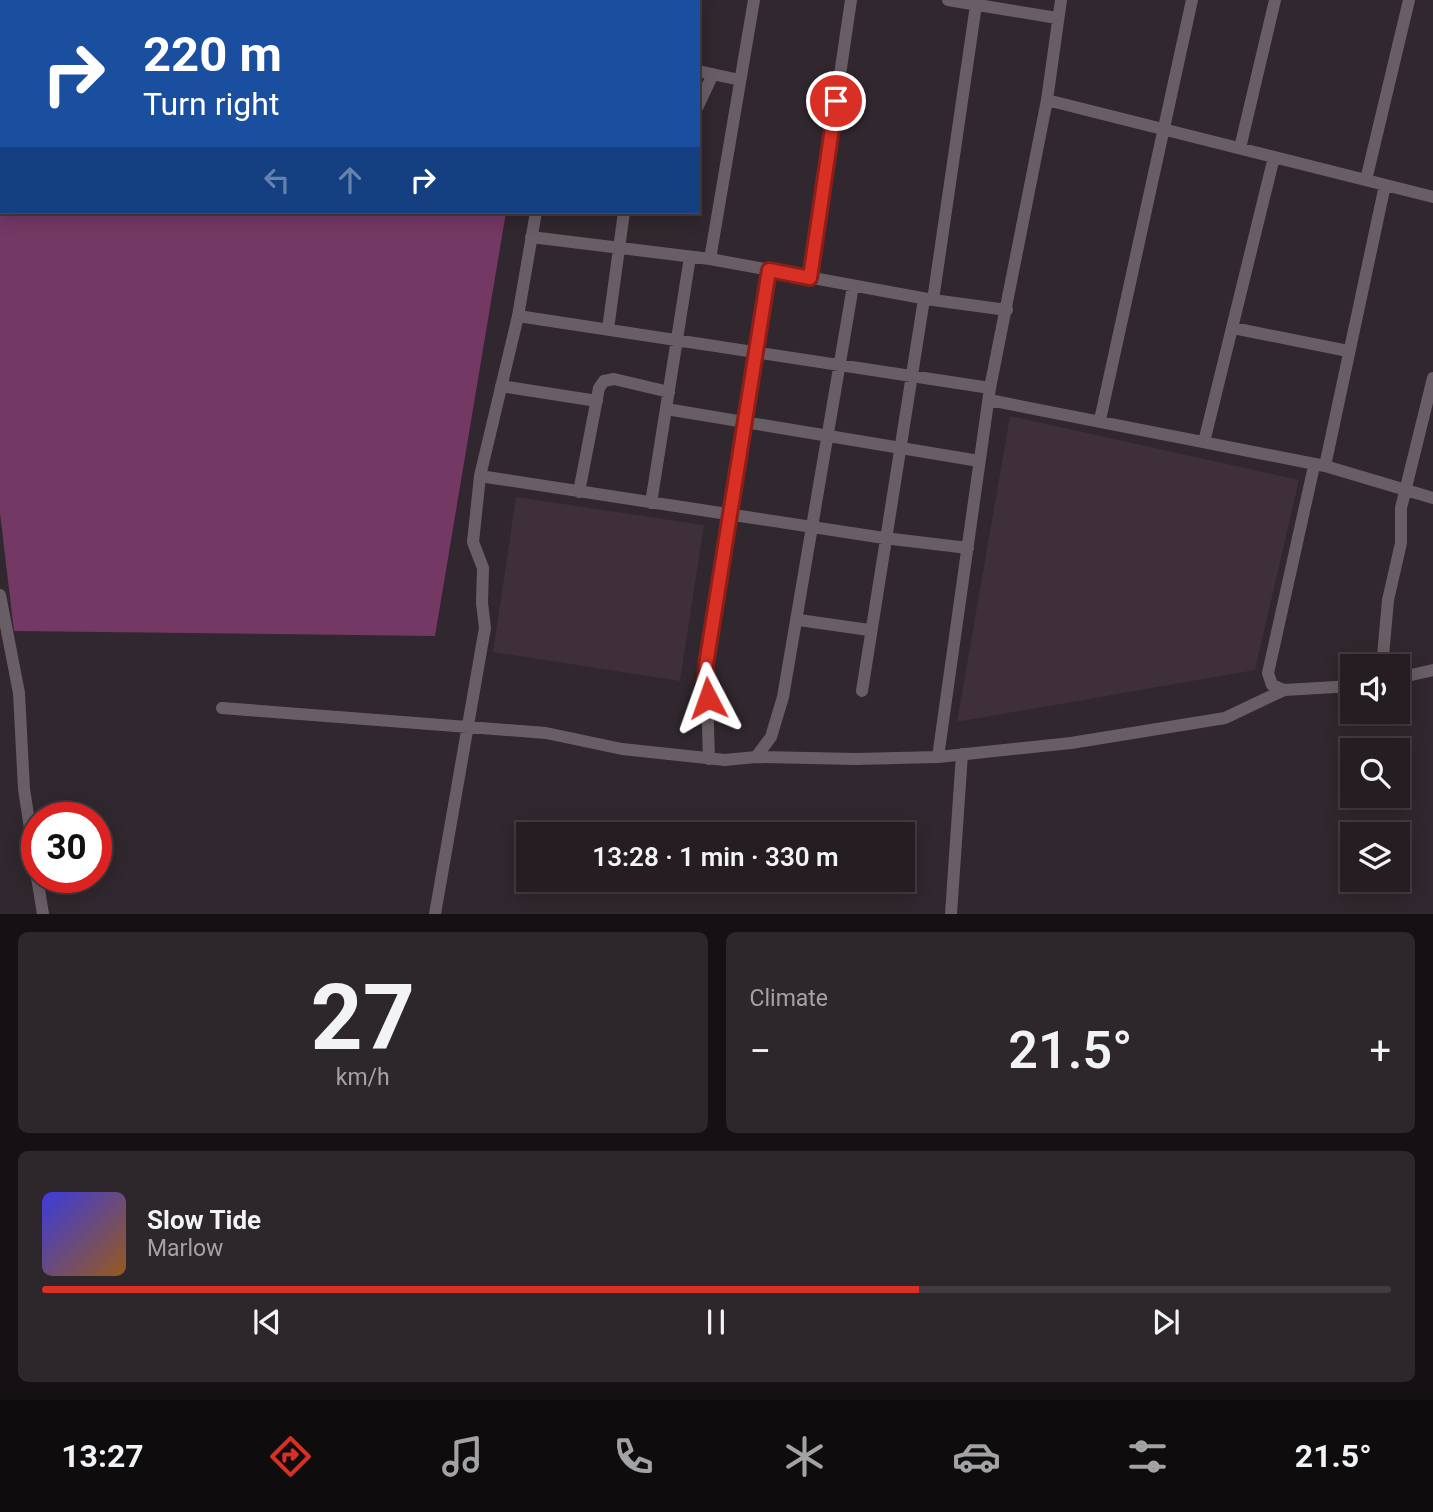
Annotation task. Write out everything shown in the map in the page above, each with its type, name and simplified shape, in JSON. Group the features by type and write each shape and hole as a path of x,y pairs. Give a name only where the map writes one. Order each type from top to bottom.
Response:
{"street":[{"path":"710,259 754,0"},
{"path":"810,278 851,0"},
{"path":"948,0 1057,18"},
{"path":"938,757 989,394 1047,100 1060,0"},
{"path":"1100,420 1161,129 1192,0"},
{"path":"1240,148 1275,0"},
{"path":"1366,180 1409,0"},
{"path":"862,691 884,538 928,300 976,5"},
{"path":"700,71 740,80"},
{"path":"700,102 713,74"},
{"path":"1047,100 1433,197"},
{"path":"1204,442 1273,157"},
{"path":"1284,690 1272,685 1268,673 1348,351 1385,185"},
{"path":"435,914 485,628 482,603 483,568 474,542 480,476 518,316 536,214"},
{"path":"608,329 624,214"},
{"path":"531,237 710,259 928,300 1007,310"},
{"path":"651,503 690,257"},
{"path":"709,759 706,665 769,270"},
{"path":"756,757 771,737 778,718 799,620 826,436 853,286"},
{"path":"518,316 914,376 1100,420 1319,466 1433,498"},
{"path":"1233,328 1348,351"},
{"path":"1383,654 1388,600 1401,542 1401,508 1433,378"},
{"path":"579,492 597,401 604,381 614,379 669,392"},
{"path":"501,386 597,401"},
{"path":"666,409 979,461"},
{"path":"480,476 814,528 968,548"},
{"path":"0,595 19,692 26,802"},
{"path":"799,620 869,630"},
{"path":"1410,675 1433,670"},
{"path":"222,708 546,733 622,749 709,759 938,757 1071,743 1225,718 1284,690 1340,687"},
{"path":"951,914 962,754"},
{"path":"40,893 43,914"}],"shaded area":[{"path":"0,214 506,214 435,636 14,631 0,513"},
{"path":"1010,416 1299,480 1255,670 957,722"},
{"path":"516,497 704,525 680,681 493,652"}],"route":[{"path":"708,698 705,686 706,665 769,270 810,278 836,101"}]}
